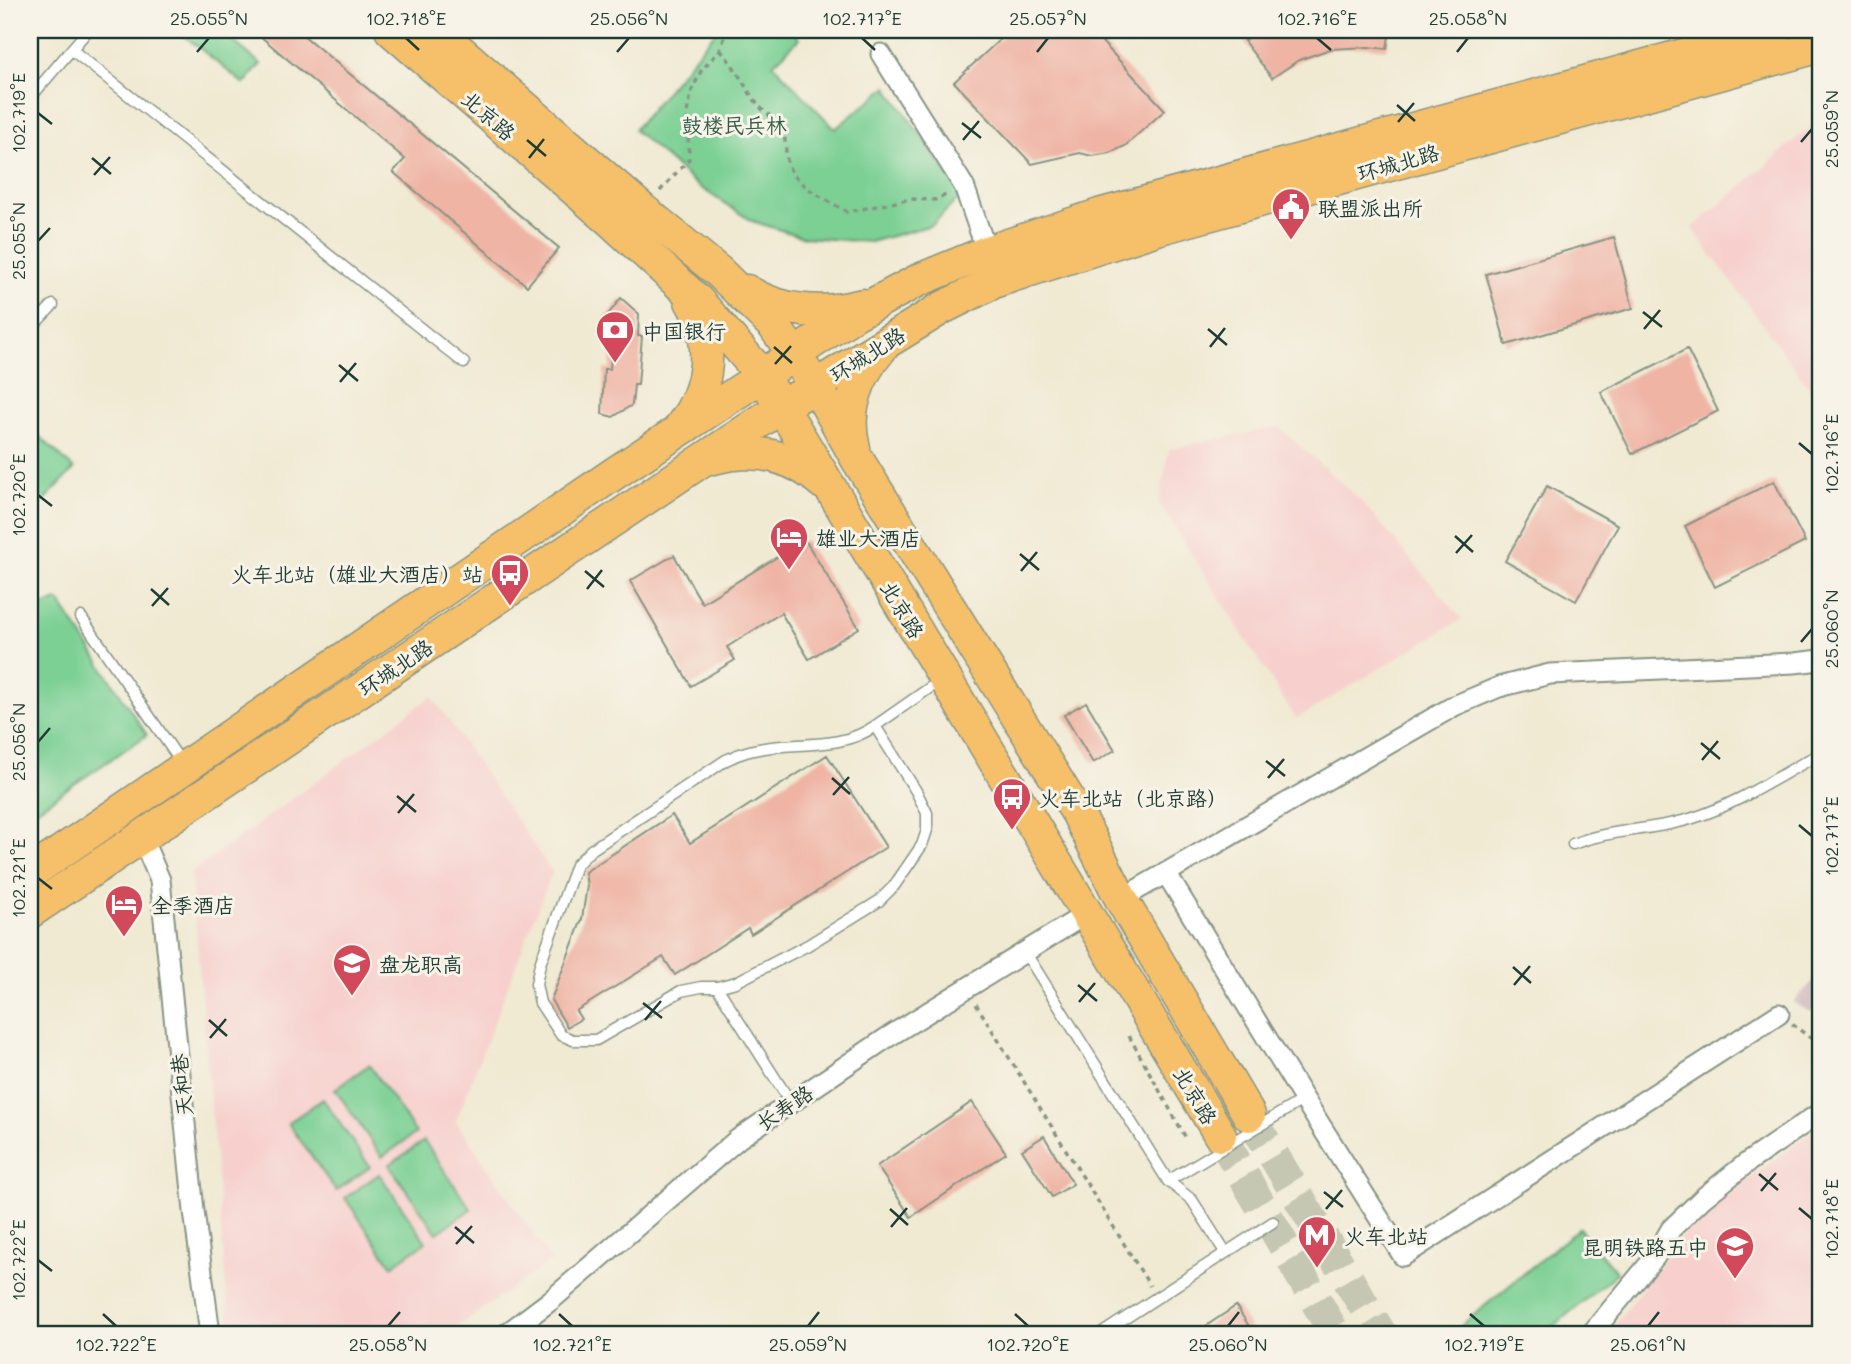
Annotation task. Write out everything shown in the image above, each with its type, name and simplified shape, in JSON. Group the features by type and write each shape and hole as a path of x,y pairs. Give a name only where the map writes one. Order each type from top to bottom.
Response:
{"main road":[{"name":"北京路","path":"391,30 612,222 678,283 764,376 1220,1135"},
{"name":"北京路","path":"436,30 719,271 766,318 795,355 1078,814 1121,899 1249,1115"},
{"name":"环城北路","path":"30,873 667,439 857,313 919,280 987,252 1099,215 1775,30"},
{"name":"环城北路","path":"30,912 783,406 942,307 996,281 1157,229 1821,46"},
{"path":"719,271 753,295 788,308 807,311 847,309 890,295"},
{"path":"667,439 679,429 694,406 701,390 707,358 702,326 696,310 678,283"},
{"path":"857,459 850,426 855,392 868,364 888,341"},
{"path":"698,464 729,454 760,453 803,467 831,490"}],"street":[{"path":"881,54 964,186 987,252"},
{"path":"1121,899 1454,706 1499,687 1550,674 1821,660"},
{"name":"天和巷","path":"142,838 160,880 194,1211 210,1334"},
{"path":"1167,873 1403,1256 1779,1014"},
{"name":"长寿路","path":"506,1334 550,1301 738,1139 885,1039 1086,914"},
{"path":"1591,1334 1655,1257 1671,1229 1703,1198 1748,1162 1821,1112"}],"lane":[{"path":"30,98 88,30"},
{"path":"72,51 464,363"},
{"path":"30,329 53,305"},
{"path":"81,617 185,768"},
{"path":"875,726 927,813 927,830 922,845 894,887 879,901 808,946 736,982 717,987 681,990 596,1040 573,1040 561,1035 540,1003 536,985 540,964 576,865 591,850 726,760 748,751 839,741 875,726 945,678"},
{"path":"1573,844 1592,836 1640,831 1691,818 1751,792 1821,753"},
{"path":"1025,952 1168,1181 1192,1200 1224,1252"},
{"path":"717,987 790,1103"},
{"path":"1168,1181 1304,1099"},
{"path":"1101,1334 1273,1222"}],"path":[{"path":"643,209 689,159 687,113 691,90 701,71 720,50 727,30"},
{"path":"720,50 734,64 747,90 783,130 786,159 792,173 847,212 911,199 935,200 964,186"},
{"path":"966,988 1156,1297"},
{"path":"1779,1014 1821,1046"}],"shaded area":[{"path":"1821,118 1821,404 1692,228"},
{"path":"1279,427 1362,502 1462,619 1296,719 1159,503 1169,449"},
{"name":"盘龙职高","path":"432,696 552,872 456,1121 551,1260 448,1334 230,1334 191,873"},
{"path":"1821,973 1821,1004 1810,1012 1793,1002"},
{"name":"昆明铁路五中","path":"1821,1124 1821,1334 1608,1334 1690,1225"}],"green space":[{"path":"177,30 219,30 261,64 244,84"},
{"name":"鼓楼民兵林","path":"717,30 792,30 799,39 773,64 835,129 887,87 962,195 932,225 870,242 803,237 752,221 698,186 634,130"},
{"path":"30,427 74,469 30,515"},
{"path":"59,601 147,735 30,814 30,609"},
{"path":"369,1065 416,1133 382,1157 335,1089"},
{"path":"323,1099 370,1167 336,1191 288,1123"},
{"path":"424,1141 471,1209 437,1233 389,1165"},
{"path":"379,1174 426,1242 392,1266 345,1198"},
{"path":"1579,1228 1617,1273 1544,1334 1451,1334"}],"building":[{"path":"253,30 297,30 559,248 527,286 393,172 405,159"},
{"path":"1010,30 1091,30 1165,110 1125,146 1110,153 1092,156 1080,153 1032,164 954,82"},
{"path":"1259,30 1390,30 1387,49 1330,49 1299,60 1272,78 1244,41"},
{"path":"1614,237 1633,308 1506,345 1486,274"},
{"path":"621,298 639,314 638,336 642,336 638,385 634,385 632,405 613,417 602,414 604,369 610,369 612,342 605,336 606,317"},
{"path":"1687,349 1718,411 1632,454 1601,392"},
{"path":"1774,481 1805,542 1715,587 1685,526"},
{"path":"1547,486 1618,525 1576,601 1505,561"},
{"path":"805,540 859,628 809,659 781,613 727,647 735,660 691,686 630,581 674,555 702,603"},
{"path":"1086,702 1115,750 1093,763 1064,715"},
{"path":"827,755 886,847 751,934 748,928 675,975 663,957 576,1011 581,1019 567,1027 551,1000 582,919 587,886 585,872 672,815 690,843"},
{"path":"972,1102 1006,1153 911,1217 877,1166"},
{"path":"1044,1136 1073,1184 1052,1197 1022,1150"},
{"path":"1236,1306 1254,1334 1194,1334"}],"tunnel":[{"path":"1249,1115 1381,1334"},
{"path":"1220,1135 1335,1334"}],"place":[{"name":"联盟派出所","path":"1291,241"},
{"name":"中国银行","path":"615,364"},
{"name":"雄业大酒店","path":"789,571"},
{"name":"火车北站（雄业大酒店）站","path":"510,607"},
{"name":"火车北站（北京路）","path":"1012,831"},
{"name":"全季酒店","path":"124,938"},
{"name":"盘龙职高","path":"352,997"},
{"name":"火车北站","path":"1317,1269"},
{"name":"昆明铁路五中","path":"1735,1280"}]}
